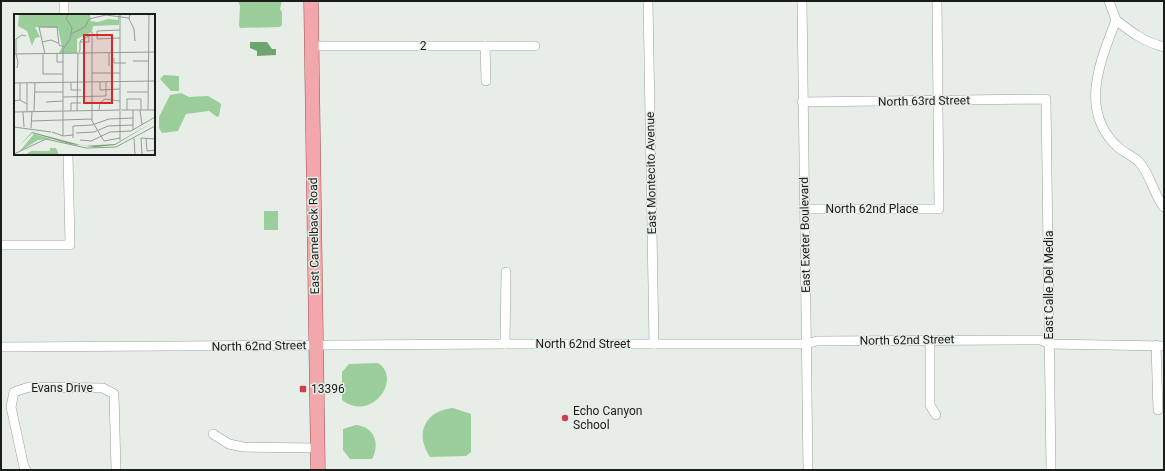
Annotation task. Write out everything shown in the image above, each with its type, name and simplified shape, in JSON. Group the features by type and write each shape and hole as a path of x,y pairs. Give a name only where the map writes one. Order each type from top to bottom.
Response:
{"main road":[{"name":"East Camelback Road","path":"311,1 318,470"}],"street":[{"path":"64,1 64,14"},
{"name":"East Montecito Avenue","path":"648,1 654,344"},
{"name":"East Exeter Boulevard","path":"802,1 802,102 805,209 808,470"},
{"path":"937,1 938,101"},
{"path":"1109,1 1116,20 1133,34 1150,43 1164,48"},
{"path":"1116,20 1102,58 1096,90 1096,114 1104,131 1118,148 1139,162 1154,185 1163,207"},
{"name":"2","path":"311,46 535,46"},
{"path":"485,46 486,81"},
{"name":"North 63rd Street","path":"802,102 1046,99"},
{"name":"East Calle Del Media","path":"1046,99 1051,470"},
{"name":"North 62nd Place","path":"805,209 939,209 938,101"},
{"path":"1,245 70,245 68,155"},
{"path":"505,344 506,272"},
{"path":"930,340 930,405 936,414"},
{"name":"North 62nd Street","path":"1,347 806,344 817,341 930,340 1041,340 1049,344 1160,346"},
{"path":"1158,410 1160,346"},
{"name":"Evans Drive","path":"26,470 24,467 11,407 14,392 29,387 103,388 114,394 116,470"},
{"path":"213,434 229,444 243,448 318,448"}],"shaded area":[{"path":"238,1 282,1 280,9 282,12 282,25 280,27 240,28 240,6"},
{"path":"250,42 267,42 272,49 276,49 276,55 257,56 257,51 250,48"},
{"path":"164,75 179,76 179,91 171,91 160,79"},
{"path":"181,93 189,97 208,96 220,103 219,116 217,117 209,111 186,114 178,131 162,133 159,128 159,117 170,95"},
{"path":"264,211 278,211 278,230 264,230"},
{"path":"378,363 385,370 387,379 385,388 380,396 373,403 363,406 353,406 342,400 342,372 349,364"},
{"path":"453,408 471,414 471,452 466,456 430,457 423,440 425,425 429,418 435,414 443,410"},
{"path":"356,425 368,429 374,437 376,448 372,459 350,459 343,450 343,429"}],"place":[{"name":"13396","path":"303,389"},
{"name":"Echo Canyon School","path":"565,418"}]}
